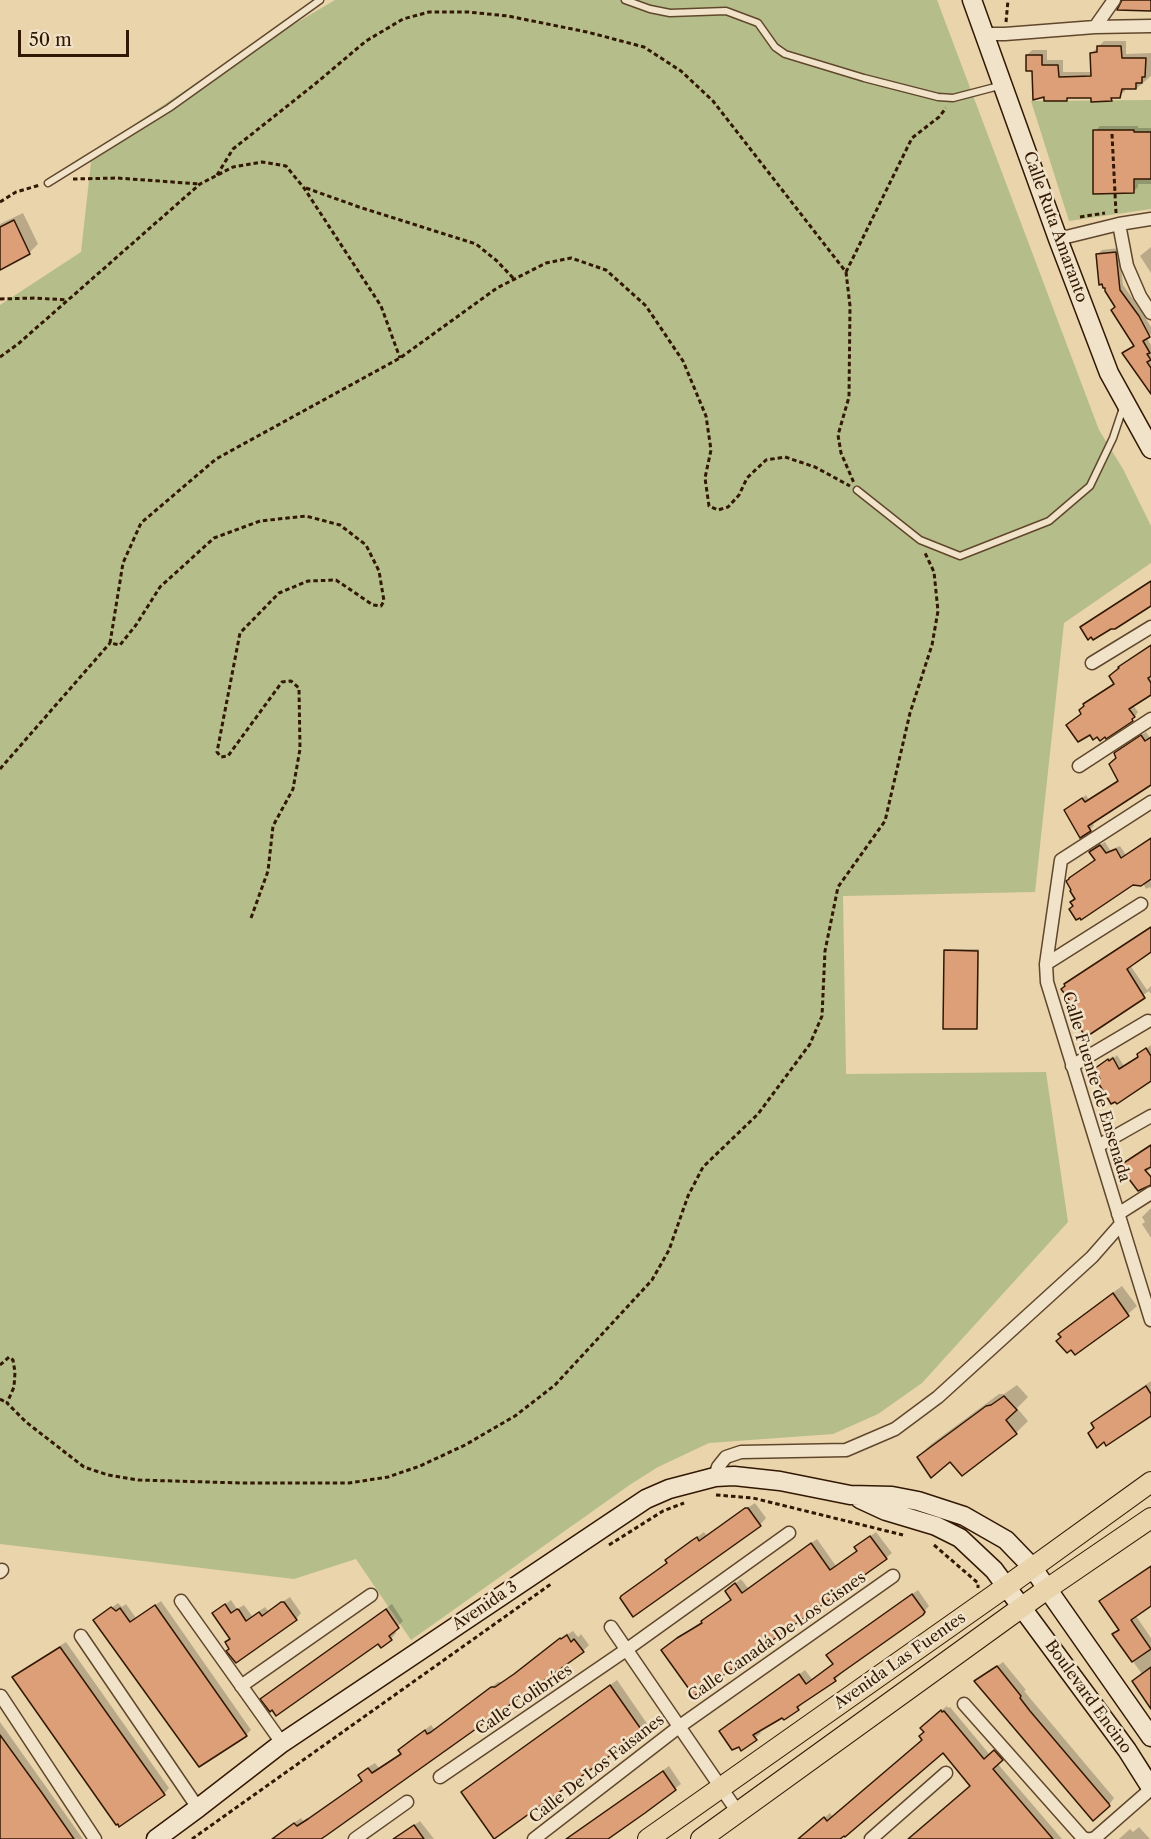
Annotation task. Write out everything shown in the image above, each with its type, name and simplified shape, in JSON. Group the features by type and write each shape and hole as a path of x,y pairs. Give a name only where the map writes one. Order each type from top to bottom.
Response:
{"main road":[{"name":"Avenida Las Fuentes","path":"648,1839 1151,1482"},
{"name":"Avenida Las Fuentes","path":"701,1839 1047,1589 1151,1518"}],"street":[{"name":"Calle Ruta Amaranto","path":"972,0 1109,373 1151,448"},
{"path":"1095,27 1114,0"},
{"path":"984,34 1151,26"},
{"path":"1058,239 1119,224 1151,219"},
{"path":"1119,224 1127,266 1140,296 1151,313"},
{"path":"1092,663 1151,627"},
{"path":"1079,766 1151,719"},
{"name":"Calle Fuente de Ensenada","path":"1151,802 1061,860 1046,964 1047,982 1151,1318"},
{"path":"1046,964 1141,904"},
{"path":"1072,1066 1148,1021"},
{"path":"1098,1146 1151,1116"},
{"path":"715,1477 718,1467 726,1457 741,1452 846,1450 895,1429 938,1397 1066,1281 1092,1257 1120,1219 1151,1193"},
{"name":"Avenida 3","path":"156,1839 282,1743 646,1498 669,1489 715,1477 734,1476 780,1481 850,1495 892,1496 918,1502 964,1516 1006,1540 1032,1567 1047,1589"},
{"name":"Avenida 3","path":"850,1495 886,1511 942,1529 960,1538 994,1570 1023,1607"},
{"path":"942,1529 950,1511"},
{"name":"Calle Colibríes","path":"440,1777 626,1650 789,1533"},
{"name":"Calle Canadá De Los Cisnes","path":"680,1726 892,1576"},
{"name":"Boulevard Encino","path":"1047,1589 1151,1737"},
{"path":"241,1686 371,1595"},
{"path":"181,1601 282,1743"},
{"name":"Boulevard Encino","path":"1023,1607 1127,1750 1151,1789"},
{"path":"610,1627 737,1811"},
{"path":"81,1636 198,1808"},
{"path":"1,1696 95,1839"},
{"path":"964,1704 1083,1838 1095,1838 1151,1789"},
{"name":"Calle De Los Faisanes","path":"534,1839 680,1726"},
{"path":"871,1839 946,1773"},
{"path":"355,1839 407,1802"}],"lane":[{"path":"48,183 169,108 320,0"},
{"path":"625,0 670,13 726,12 758,23 775,47 785,54 938,97 953,98 1003,85"},
{"path":"857,490 920,540 960,556 1049,521 1090,486 1113,438 1125,402"}],"path":[{"path":"1005,34 1008,0"},
{"path":"217,175 233,149 366,41 403,19 429,12 468,12 508,16 587,32 644,47 681,71 713,101 846,272 850,306 849,397 838,435 841,453 857,490"},
{"path":"846,272 912,138 939,117 953,98"},
{"path":"1112,134 1116,214 1119,224"},
{"path":"0,357 200,184 233,167 262,162 286,166 304,188 381,306 400,358"},
{"path":"0,202 16,192 48,183 80,178 117,178 200,184"},
{"path":"304,188 476,244 514,279"},
{"path":"0,769 110,643 123,563 141,522 216,459 400,358 497,288 546,263 571,258 606,270 646,306 683,361 705,416 711,450 705,478 709,506 718,510 728,507 740,495 747,478 765,460 785,457 815,467 857,490"},
{"path":"0,299 67,300"},
{"path":"110,643 120,645 136,625 160,587 214,538 260,521 306,516 340,525 366,545 379,571 384,601 381,606 373,605 336,580 308,581 279,593 240,633 217,752 221,756 228,756 282,682 291,681 299,687 300,749 293,789 273,826 268,871 251,918"},
{"path":"0,1399 84,1467 108,1475 149,1480 349,1483 388,1477 420,1466 465,1445 515,1416 555,1385 652,1280 669,1250 688,1196 703,1167 758,1114 810,1044 822,1016 825,951 837,887 885,820 910,713 932,645 939,611 934,572 920,540"},
{"path":"0,1365 9,1357 13,1360 15,1387 7,1403"}],"green space":[{"path":"335,0 937,0 1099,430 1123,469 1151,526 1151,563 1064,623 1035,892 843,896 846,1074 1046,1072 1068,1222 922,1383 878,1414 833,1434 709,1443 658,1467 411,1640 356,1559 294,1579 0,1544 0,305 81,252 92,153 211,73"},
{"path":"1151,100 1151,209 1069,221 1031,101"}],"building":[{"path":"1122,0 1151,0 1151,11 1117,10"},
{"path":"1097,46 1121,46 1122,58 1146,58 1145,77 1142,77 1142,83 1136,83 1136,89 1122,89 1120,98 1111,98 1112,101 1091,102 1091,98 1067,98 1067,101 1044,101 1044,97 1033,100 1032,71 1026,71 1026,55 1042,55 1042,65 1058,65 1059,77 1091,76 1090,53 1097,52"},
{"path":"1093,130 1151,132 1151,179 1134,179 1134,193 1093,194"},
{"path":"14,220 30,254 0,270 0,227"},
{"path":"1116,252 1120,290 1139,316 1150,337 1143,341 1150,353 1147,354 1151,360 1147,362 1151,368 1151,394 1122,353 1134,346 1111,310 1115,307 1105,288 1102,284 1099,285 1096,254"},
{"path":"1151,581 1151,606 1115,629 1093,640 1091,637 1088,640 1080,627"},
{"path":"1151,645 1151,676 1148,678 1151,683 1151,695 1129,709 1135,717 1133,721 1106,739 1105,737 1100,741 1097,737 1093,740 1090,735 1078,742 1066,725 1081,714 1079,710 1084,706 1083,704 1114,684 1109,676 1118,667"},
{"path":"1141,735 1145,741 1151,737 1151,785 1088,826 1091,831 1080,838 1064,810 1082,798 1085,802 1118,781 1109,764 1116,758 1114,753"},
{"path":"1151,838 1151,879 1141,886 1133,885 1081,920 1080,918 1076,920 1069,909 1073,906 1070,902 1075,899 1066,881 1095,860 1089,852 1100,845 1106,853 1116,849 1121,858"},
{"path":"1151,927 1151,952 1127,969 1145,998 1086,1037 1077,1024 1080,1020 1078,1017 1081,1016 1061,989 1065,986 1064,984"},
{"path":"944,950 978,951 977,1029 943,1029"},
{"path":"1146,1048 1151,1056 1151,1081 1117,1104 1115,1102 1111,1104 1097,1081 1100,1079 1094,1069 1113,1058 1119,1069 1138,1057 1137,1054"},
{"path":"1151,1145 1151,1167 1145,1170 1151,1177 1151,1185 1138,1191 1119,1166"},
{"path":"1113,1293 1129,1316 1075,1355 1071,1350 1067,1353 1056,1341 1061,1337 1058,1334"},
{"path":"1146,1386 1151,1394 1151,1416 1106,1446 1104,1442 1097,1448 1088,1433 1094,1428 1091,1423"},
{"path":"1004,1396 1017,1410 1006,1420 1017,1434 962,1476 950,1462 931,1478 917,1457 986,1406"},
{"path":"748,1508 761,1526 633,1617 620,1598 621,1596 667,1563 665,1560 691,1541 697,1537 699,1541"},
{"path":"870,1536 887,1559 694,1696 661,1650 702,1623 701,1621 731,1600 725,1591 735,1583 742,1593 811,1543 830,1570 857,1551 854,1547"},
{"path":"1151,1566 1151,1606 1131,1620 1151,1649 1132,1662 1112,1634 1119,1630 1099,1601"},
{"path":"912,1594 925,1612 923,1615 834,1678 836,1681 797,1707 799,1710 753,1735 757,1740 741,1751 739,1747 732,1750 719,1731 799,1674 806,1684 833,1664 826,1655"},
{"path":"284,1602 297,1620 236,1663 226,1651 229,1649 225,1642 230,1639 212,1613 225,1604 231,1613 239,1610 246,1621 259,1612 262,1616"},
{"path":"155,1605 247,1736 199,1767 93,1620 111,1607 116,1611 120,1608 130,1622"},
{"path":"386,1609 399,1628 389,1636 392,1640 381,1648 378,1644 276,1716 272,1710 270,1712 260,1699"},
{"path":"567,1635 571,1642 574,1639 584,1652 327,1835 321,1839 272,1839 294,1823 297,1826 308,1819 362,1781 358,1775 368,1768 372,1773 401,1754 398,1750 425,1730 427,1734 431,1732"},
{"path":"60,1647 165,1795 119,1827 12,1677"},
{"path":"997,1666 1030,1711 1109,1804 1110,1806 1093,1821 974,1681"},
{"path":"1151,1667 1151,1709 1132,1681"},
{"path":"610,1685 643,1732 494,1839 461,1792"},
{"path":"941,1710 984,1759 994,1750 1003,1760 993,1769 1053,1839 908,1839 970,1786 943,1753 845,1837 798,1839 824,1817 827,1821 922,1740 919,1736 924,1732 920,1728"},
{"path":"0,1735 42,1793 74,1839 0,1839"},
{"path":"663,1771 676,1790 608,1839 566,1839"},
{"path":"414,1825 424,1839 393,1839"}]}
